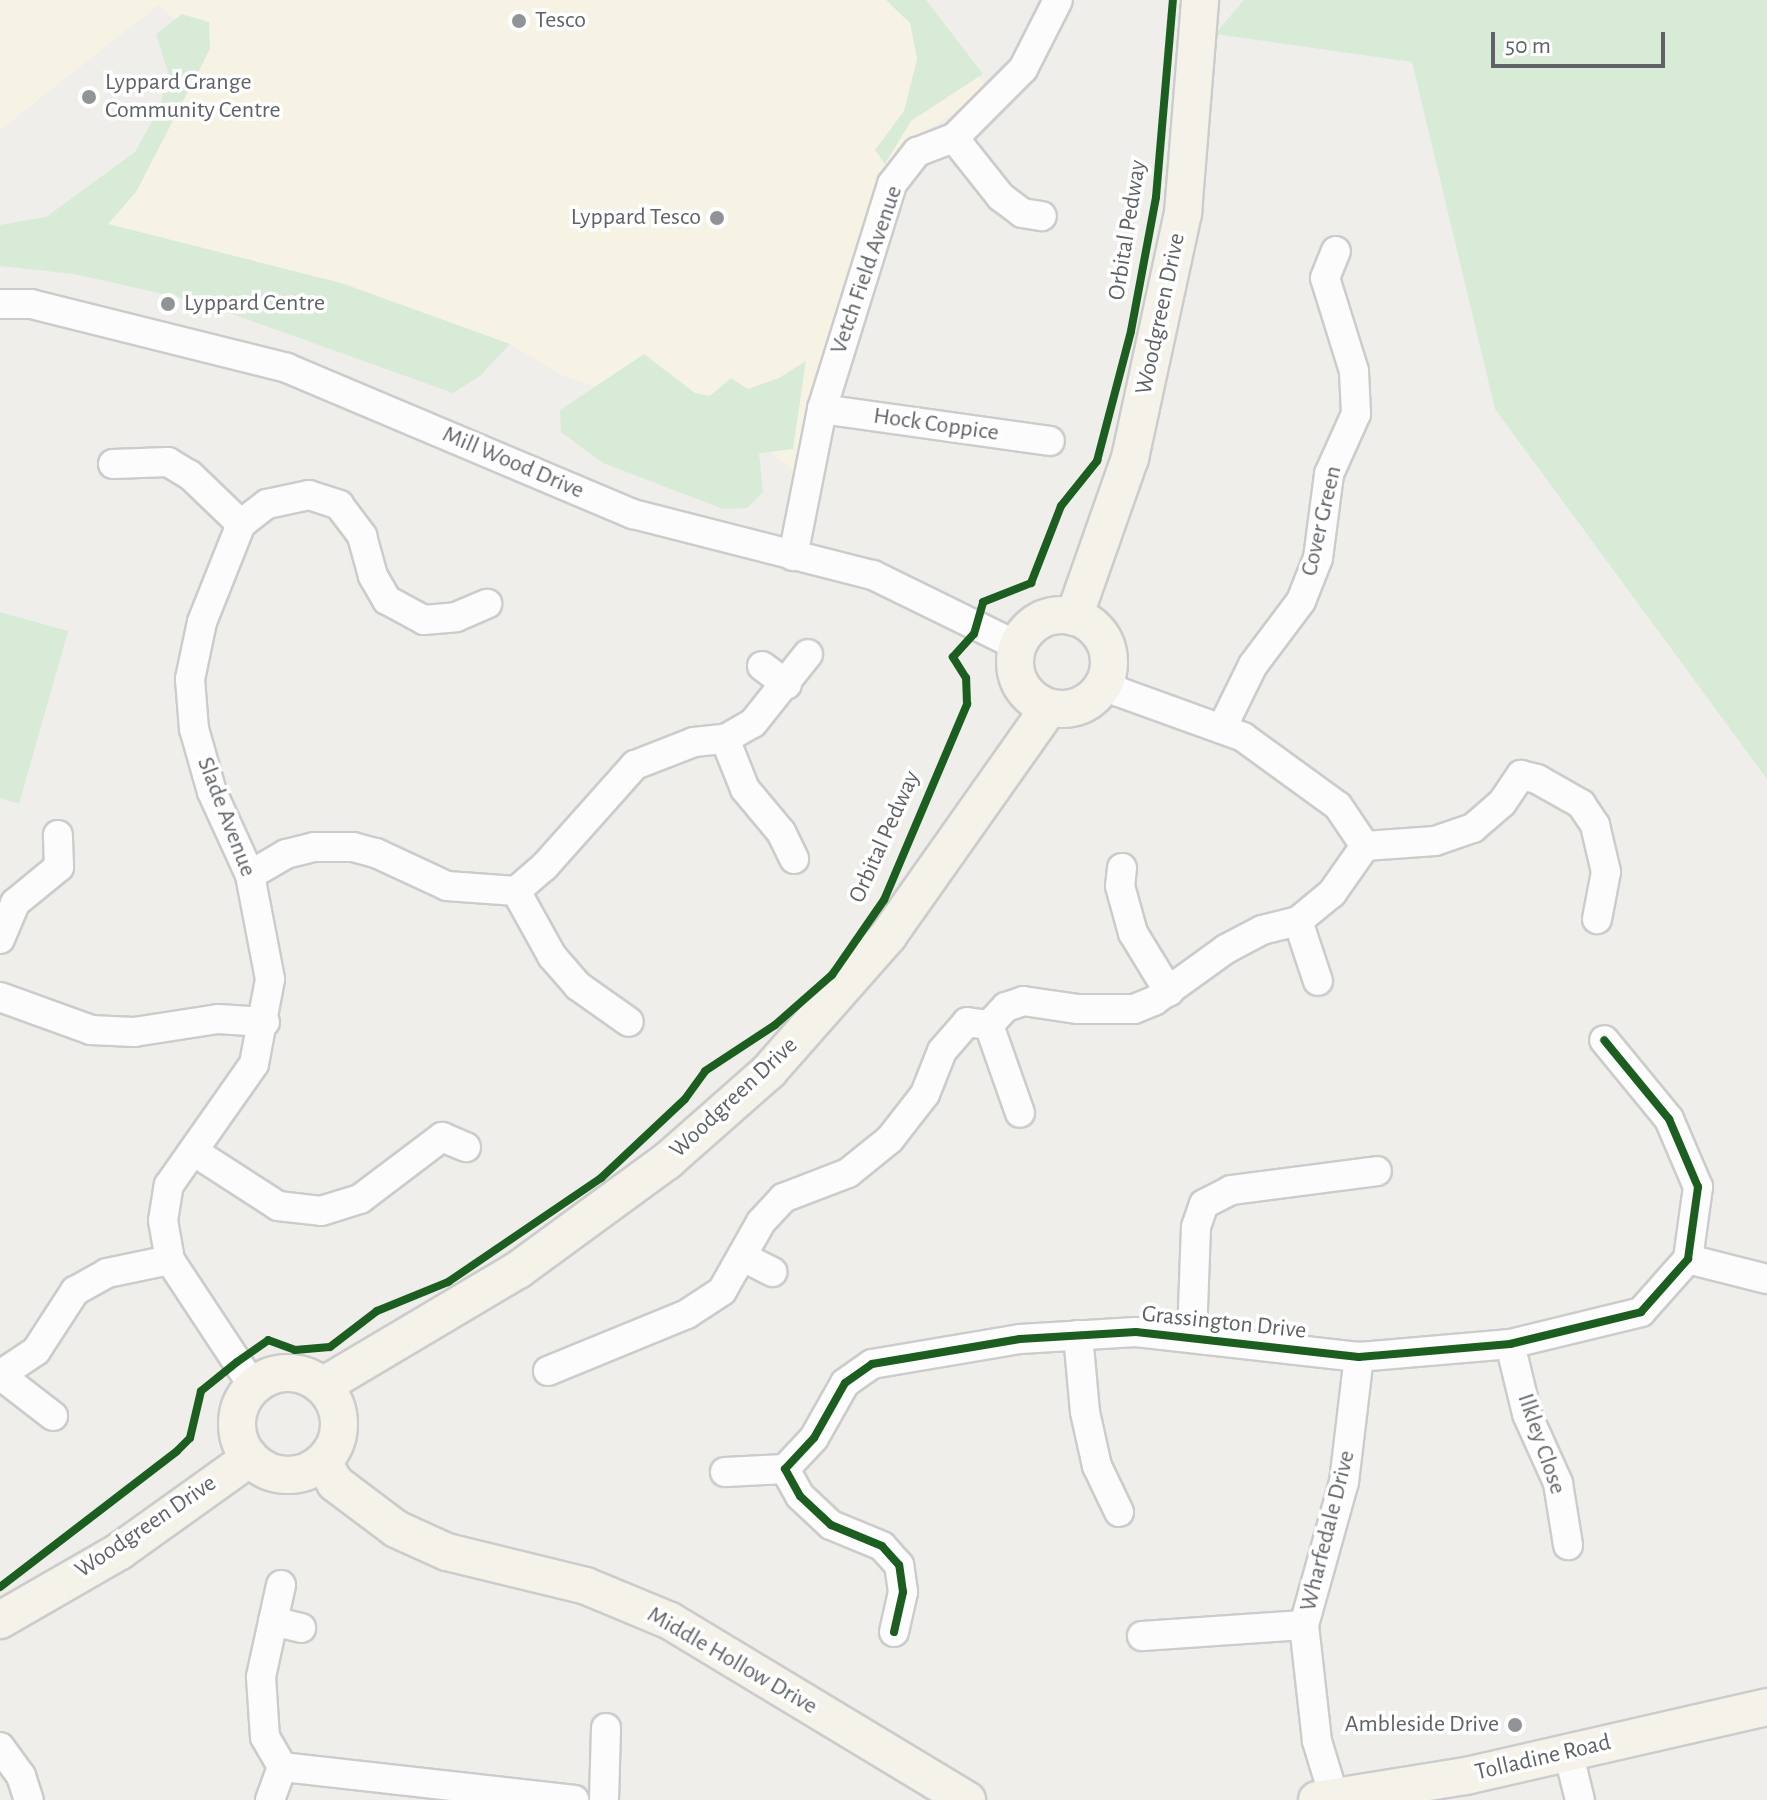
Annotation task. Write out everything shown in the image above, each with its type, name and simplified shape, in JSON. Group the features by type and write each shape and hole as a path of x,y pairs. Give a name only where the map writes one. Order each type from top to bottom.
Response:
{"main road":[{"name":"Woodgreen Drive","path":"1074,617 1130,458 1183,213 1200,0"},
{"path":"1074,617 1101,636 1108,651 1106,680 1088,702 1073,709 1049,708 1020,682 1018,646 1041,621 1074,617"},
{"name":"Woodgreen Drive","path":"324,1385 518,1270 667,1161 769,1071 888,936 1049,708"},
{"path":"300,1373 324,1385 338,1407 339,1434 323,1462 302,1474 271,1473 250,1458 238,1436 239,1409 253,1386 271,1375 300,1373"},
{"name":"Woodgreen Drive","path":"0,1620 120,1551 250,1458"},
{"name":"Middle Hollow Drive","path":"323,1462 351,1497 396,1529 447,1552 586,1586 670,1621 967,1800"},
{"name":"Tolladine Road","path":"1326,1798 1466,1776 1767,1707"}],"street":[{"name":"Vetch Field Avenue","path":"793,556 822,409 892,184 917,152 954,138 1023,69 1058,0"},
{"path":"954,138 1001,197 1022,213 1042,216"},
{"name":"Cover Green","path":"1222,728 1253,665 1301,601 1318,558 1329,474 1356,414 1354,371 1325,278 1336,251"},
{"name":"Mill Wood Drive","path":"0,304 31,304 287,368 633,514 873,575 1018,646"},
{"name":"Hock Coppice","path":"822,409 1050,441"},
{"path":"113,464 168,462 190,475 241,524 267,504 309,495 339,505 362,536 373,576 387,600 424,620 456,617 487,604"},
{"name":"Slade Avenue","path":"241,524 206,610 190,679 194,729 212,792 250,875 270,979 265,1022 254,1064 169,1185 163,1221 170,1260 253,1386"},
{"path":"250,875 286,854 314,847 353,847 376,853 447,886 516,891 544,867 635,765 694,742 725,739 753,723 787,685 808,654"},
{"path":"762,666 787,685"},
{"path":"1106,680 1119,692 1243,737 1338,806 1365,846"},
{"path":"725,739 745,789 781,832 794,859"},
{"path":"1365,846 1435,841 1473,828 1502,803 1521,775 1537,779 1581,804 1595,825 1606,872 1597,919"},
{"path":"0,939 15,903 72,869 58,835"},
{"path":"989,1025 1006,1007 1023,1001 1078,1009 1134,1009 1169,992 1226,949 1262,930 1298,921 1332,893 1365,846"},
{"path":"1122,868 1120,886 1133,933 1169,992"},
{"path":"516,891 569,976 629,1022"},
{"path":"1298,921 1318,981"},
{"path":"0,997 91,1030 134,1032 218,1019 265,1022"},
{"path":"548,1371 687,1314 722,1291 761,1222 783,1198 848,1173 890,1139 925,1094 942,1051 967,1022 989,1025"},
{"path":"989,1025 1020,1113"},
{"path":"1604,1040 1669,1119 1698,1187 1688,1259 1767,1279"},
{"path":"193,1151 278,1206 321,1211 360,1199 442,1137 466,1147"},
{"path":"1192,1336 1196,1227 1204,1204 1231,1190 1377,1171"},
{"path":"743,1257 772,1272"},
{"name":"Grassington Drive","path":"785,1469 814,1438 845,1383 872,1364 922,1352 1078,1335 1192,1336 1359,1357 1510,1344 1641,1312 1688,1259"},
{"path":"53,1416 0,1375 36,1351 75,1291 107,1273 170,1260"},
{"path":"1078,1335 1097,1466 1119,1512"},
{"name":"Ilkley Close","path":"1510,1344 1527,1414 1558,1483 1568,1545"},
{"name":"Wharfedale Drive","path":"1326,1798 1304,1625 1344,1482 1359,1357"},
{"path":"725,1472 785,1469 800,1496 831,1525 882,1546 899,1565 903,1592 894,1632"},
{"path":"270,1800 282,1767 265,1737 261,1677 281,1585"},
{"path":"273,1621 301,1628"},
{"path":"1142,1636 1304,1625"},
{"path":"604,1800 606,1728"},
{"path":"0,1747 21,1776 29,1800"},
{"path":"1568,1752 1580,1800"},
{"path":"282,1767 460,1793 574,1800"}],"shaded area":[{"path":"0,0 903,0 991,90 924,132 890,169 854,279 823,351 799,476 732,420 635,400 562,375 510,344 341,283 108,224 136,192 210,49 158,5 0,130"}],"green space":[{"path":"886,0 926,0 983,74 911,121 885,164 875,150 904,111 917,59 910,23"},
{"path":"1244,0 1767,0 1767,779 1495,409 1412,62 1215,34"},
{"path":"182,14 209,22 210,49 136,192 108,224 341,283 510,344 480,376 453,393 199,302 74,274 0,266 0,225 46,217 135,152 160,107 168,72 156,34"},
{"path":"644,354 695,393 710,396 731,378 748,389 779,378 806,361 793,449 759,453 763,492 747,508 723,509 603,463 561,432 560,410"},
{"path":"0,612 68,631 19,804 0,798"}],"cycle path":[{"name":"Orbital Pedway","path":"0,1587 177,1451 190,1438 201,1391 237,1362 268,1340 295,1350 330,1347 377,1311 448,1282 601,1178 685,1099 705,1071 775,1025 832,975 884,900 967,704 966,678 953,657 974,634 983,602 1031,583 1061,506 1097,461 1131,331 1156,197 1173,0"},
{"path":"894,1632 903,1592 899,1565 882,1546 831,1525 800,1496 785,1469 814,1438 845,1383 872,1364 1020,1339 1136,1332 1359,1357 1510,1344 1641,1312 1688,1259 1698,1187 1669,1119 1604,1040"}],"place":[{"name":"Tesco","path":"519,21"},
{"name":"Lyppard Grange Community Centre","path":"89,97"},
{"name":"Lyppard Tesco","path":"717,218"},
{"name":"Lyppard Centre","path":"168,304"},
{"name":"Ambleside Drive","path":"1515,1725"}]}
